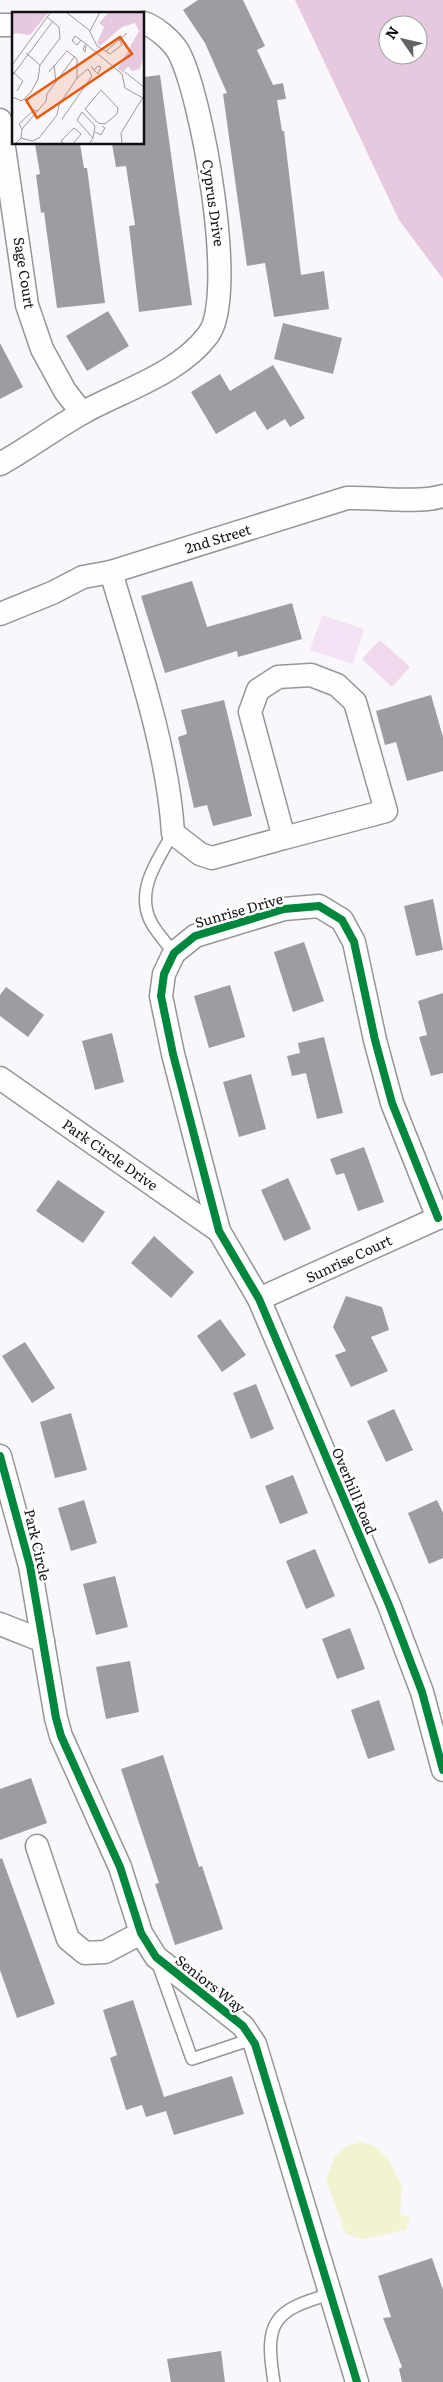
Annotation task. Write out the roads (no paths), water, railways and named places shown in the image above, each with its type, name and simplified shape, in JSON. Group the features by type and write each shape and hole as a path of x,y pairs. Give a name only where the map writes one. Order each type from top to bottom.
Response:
{"street":[{"name":"Cyprus Drive","path":"0,464 82,413 180,362 208,336 215,322 220,297 220,241 204,145 191,91 178,51 154,27 145,23"},
{"name":"Sage Court","path":"0,120 27,306 42,349 65,391 82,413"},
{"name":"2nd Street","path":"0,614 52,593 83,577 111,572 347,498 379,497 408,500 443,496"},
{"path":"111,572 144,688 171,797 173,833 200,854 212,858 386,811 355,702 337,685 311,675 278,678 258,690 250,712 284,838"},
{"name":"Sunrise Drive","path":"219,1231 173,1054 161,996 164,974 174,953 195,936 284,909 318,906 342,920 354,942 375,1040 392,1103 441,1218"},
{"name":"Park Circle Drive","path":"0,1078 219,1231"},
{"name":"Sunrise Court","path":"259,1299 441,1218"},
{"name":"Overhill Road","path":"219,1231 259,1299 389,1605 422,1692 443,1770"},
{"name":"Park Circle","path":"0,1456 30,1566 43,1641"},
{"path":"0,1624 43,1641"},
{"name":"Seniors Way","path":"43,1641 61,1736 120,1866 141,1933 156,1958 236,2019 255,2044 357,2382"},
{"path":"37,1846 68,1939 85,1953 105,1952 141,1933"}],"lane":[{"path":"173,833 148,875 146,909 152,925 174,953"},
{"path":"156,1958 192,2059 252,2039"},
{"path":"274,2382 270,2339 282,2315 299,2303 331,2294"}]}
